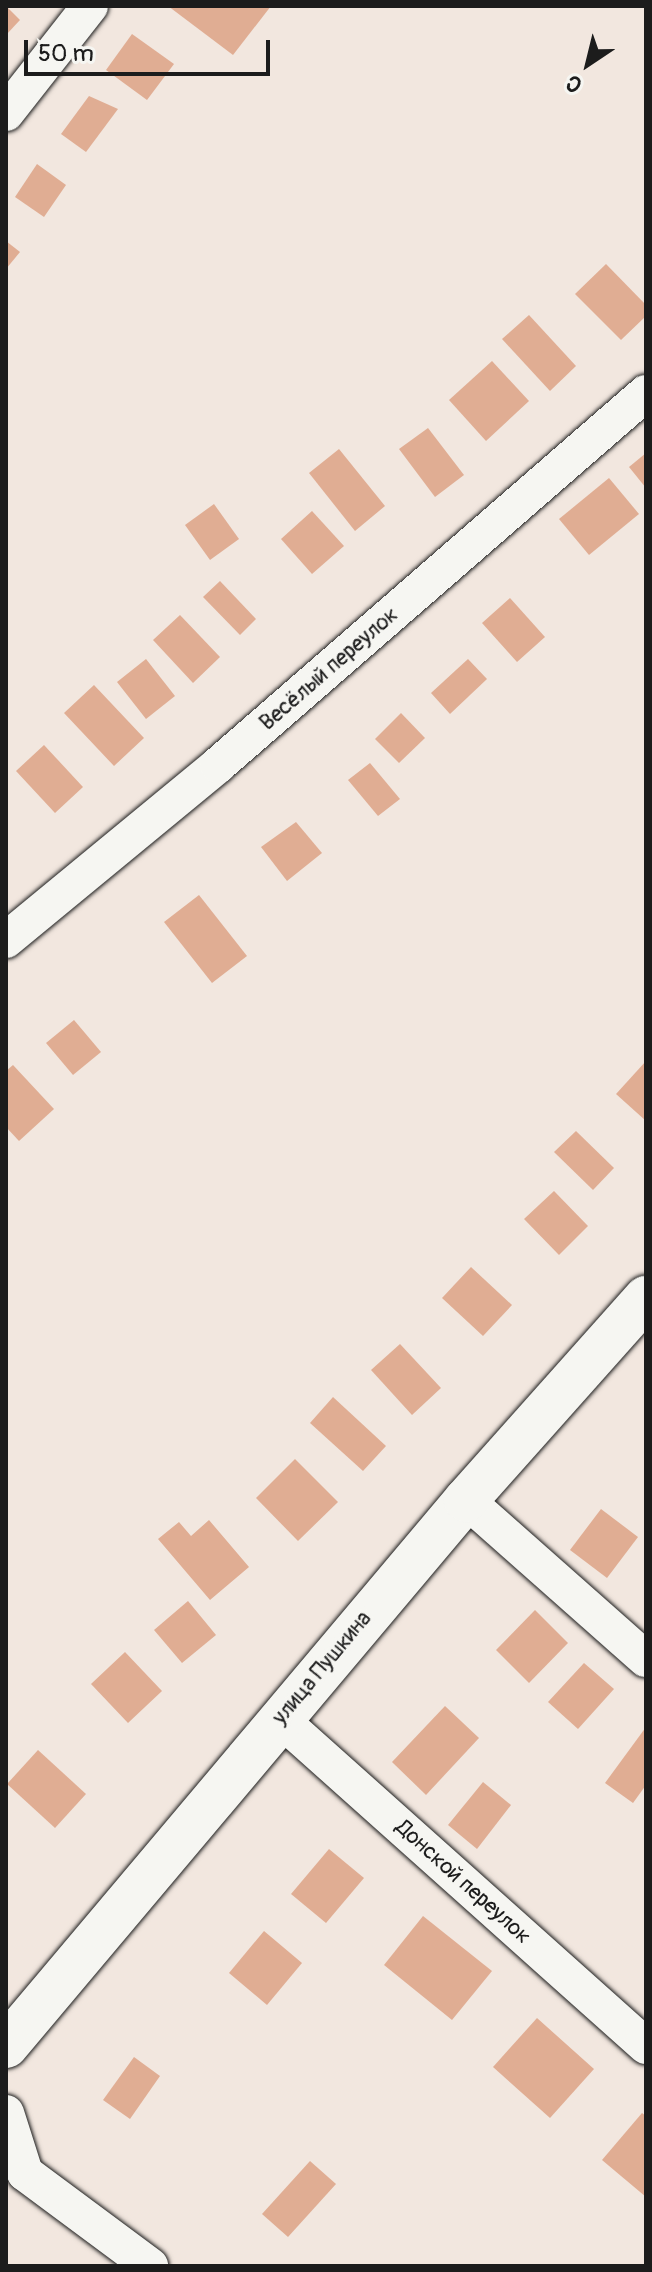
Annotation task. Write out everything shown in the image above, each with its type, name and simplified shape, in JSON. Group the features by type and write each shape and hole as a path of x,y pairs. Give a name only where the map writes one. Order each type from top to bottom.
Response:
{"main road":[{"name":"улица Пушкина","path":"6,2046 279,1718 466,1500 646,1298"}],"street":[{"path":"6,113 90,6"},
{"name":"Весёлый переулок","path":"6,940 230,755 646,393"},
{"path":"466,1500 646,1659"},
{"name":"Донской переулок","path":"279,1718 646,2046"},
{"path":"6,2113 25,2173 150,2266"}],"building":[{"path":"6,6 20,20 6,35"},
{"path":"168,6 271,6 233,55"},
{"path":"132,34 174,64 147,100 106,70"},
{"path":"89,96 118,109 86,152 61,134"},
{"path":"37,164 66,185 44,217 15,197"},
{"path":"6,241 20,252 6,269"},
{"path":"606,264 646,305 646,316 621,340 575,294"},
{"path":"529,315 576,366 550,391 502,339"},
{"path":"492,361 529,401 486,441 449,400"},
{"path":"428,428 464,475 435,497 399,449"},
{"path":"339,449 385,506 355,531 309,473"},
{"path":"646,453 646,488 629,467"},
{"path":"609,478 639,514 589,555 559,519"},
{"path":"214,504 239,539 210,560 185,525"},
{"path":"312,511 344,546 312,574 281,539"},
{"path":"220,581 256,619 240,635 203,597"},
{"path":"510,598 545,637 517,662 482,623"},
{"path":"180,615 220,657 193,683 153,640"},
{"path":"146,659 175,696 146,719 117,682"},
{"path":"468,659 487,679 450,714 431,693"},
{"path":"94,685 144,738 114,766 64,713"},
{"path":"401,713 425,738 399,763 375,739"},
{"path":"44,745 83,787 55,813 16,771"},
{"path":"370,763 400,799 378,816 348,780"},
{"path":"296,822 322,853 287,881 261,847"},
{"path":"199,895 247,956 212,983 164,922"},
{"path":"74,1020 101,1052 73,1075 46,1043"},
{"path":"646,1061 646,1121 616,1094"},
{"path":"13,1065 54,1109 19,1141 6,1127 6,1071"},
{"path":"576,1131 614,1168 593,1190 554,1152"},
{"path":"554,1191 588,1226 559,1255 524,1219"},
{"path":"471,1267 512,1305 483,1336 442,1298"},
{"path":"400,1344 441,1388 412,1415 371,1370"},
{"path":"333,1397 386,1446 363,1471 310,1423"},
{"path":"295,1459 338,1502 298,1541 256,1498"},
{"path":"601,1509 638,1537 607,1578 570,1550"},
{"path":"209,1520 249,1567 210,1600 158,1539 179,1522 191,1536"},
{"path":"188,1601 216,1635 182,1663 154,1630"},
{"path":"535,1610 568,1643 529,1683 496,1650"},
{"path":"125,1652 162,1691 128,1723 91,1684"},
{"path":"584,1663 614,1689 578,1729 548,1702"},
{"path":"445,1706 479,1738 426,1795 392,1762"},
{"path":"646,1727 646,1785 633,1803 605,1783"},
{"path":"38,1750 86,1794 55,1828 7,1784"},
{"path":"483,1782 511,1805 477,1849 448,1825"},
{"path":"329,1849 364,1878 326,1923 291,1894"},
{"path":"423,1916 492,1971 452,2020 384,1965"},
{"path":"264,1931 302,1963 267,2005 229,1973"},
{"path":"537,2018 594,2069 550,2118 493,2067"},
{"path":"134,2057 160,2076 130,2119 103,2100"},
{"path":"642,2113 646,2116 646,2197 602,2160"},
{"path":"310,2161 336,2184 288,2237 262,2214"}]}
